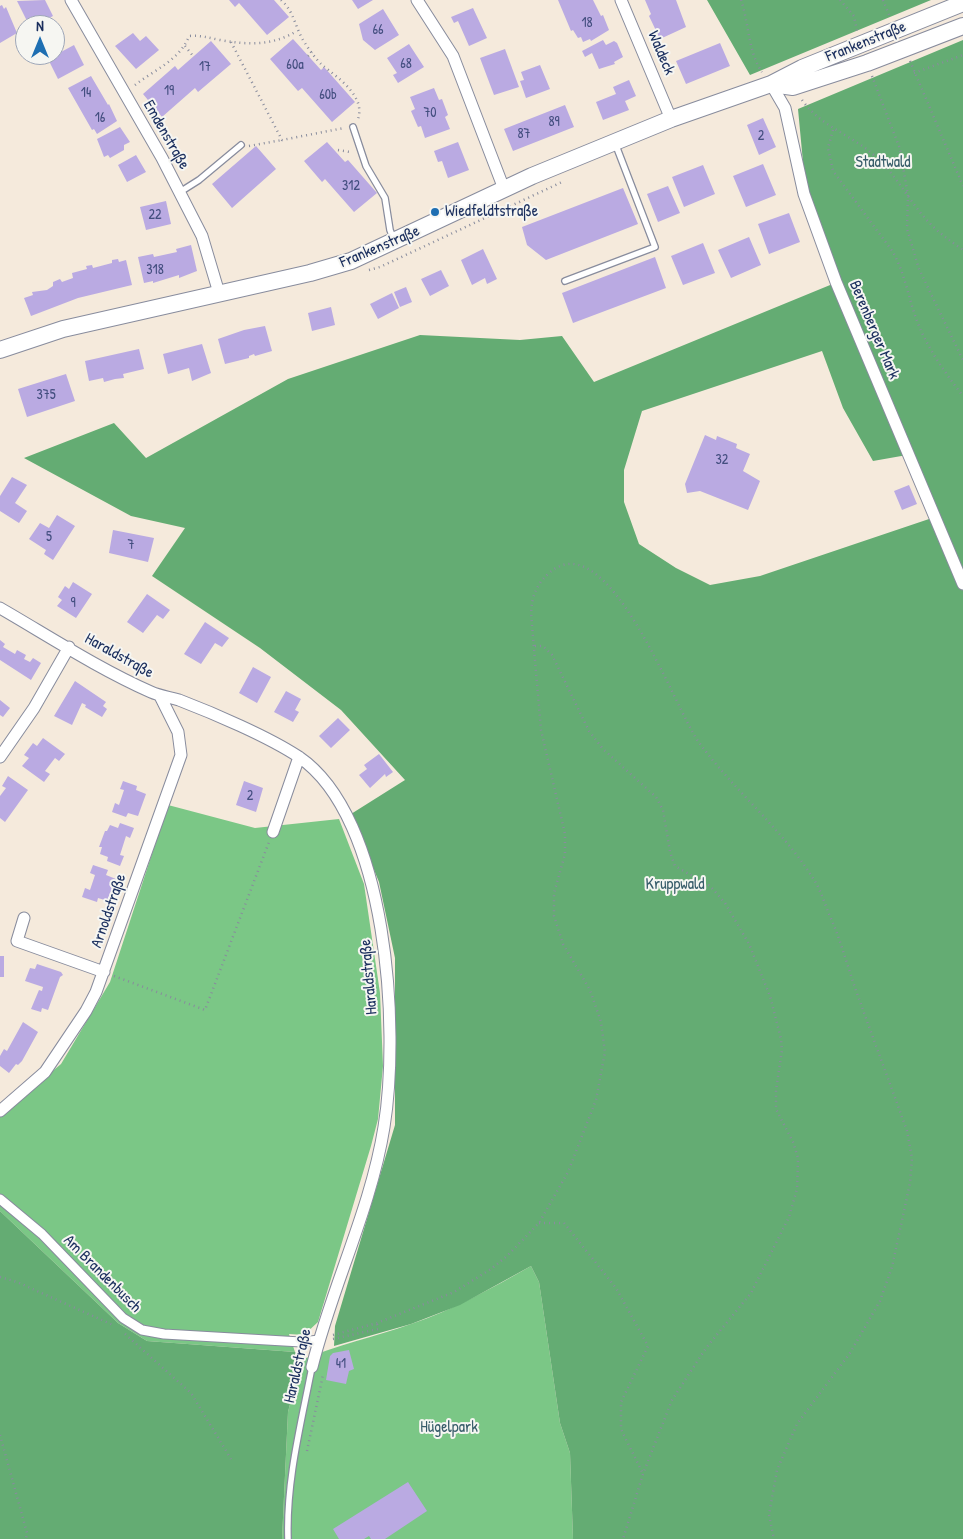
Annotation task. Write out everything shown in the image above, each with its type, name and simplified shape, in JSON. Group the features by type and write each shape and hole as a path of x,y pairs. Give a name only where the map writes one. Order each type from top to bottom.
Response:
{"main road":[{"name":"Frankenstraße","path":"0,350 63,329 219,292 310,273 351,261 395,242 504,189 614,142 766,78 802,68 963,3"},
{"name":"Frankenstraße","path":"766,78 793,87 867,63 963,26"}],"street":[{"name":"Emdenstraße","path":"71,0 180,192 202,236 219,292"},
{"path":"417,0 453,56 504,189"},
{"name":"Waldeck","path":"621,0 671,119"},
{"name":"Berenberger Mark","path":"766,78 785,108 804,194 836,282 963,584"},
{"name":"Haraldstraße","path":"0,608 130,682 160,696 177,700 216,716 299,757 328,785 347,814 361,847 372,882 381,926 391,1054 384,1128 378,1154 366,1199 319,1340 312,1367"},
{"path":"0,757 34,708 68,647"},
{"name":"Arnoldstraße","path":"0,1111 45,1072 86,1011 104,972 181,755 178,732 160,696"},
{"path":"274,832 299,757"},
{"path":"24,918 17,941 104,972"},
{"name":"Am Brandenbusch","path":"0,1199 42,1234 123,1318 142,1330 164,1334 301,1342 319,1340"}],"lane":[{"path":"352,127 366,166 386,198 390,230 395,242"},
{"path":"565,281 656,247 614,142"},
{"path":"180,192 200,180 240,145"},
{"name":"Haraldstraße","path":"288,1539 288,1500 312,1367"}],"path":[{"path":"240,145 254,146 352,127 360,118 358,102 342,81 322,64 296,31 294,16 289,7 281,0"},
{"path":"741,0 747,16 755,58 766,78"},
{"path":"840,0 854,16 860,45"},
{"path":"124,93 155,73 185,46 189,36 204,35 231,42 255,44 284,39 296,31"},
{"path":"231,42 282,140"},
{"path":"185,46 193,56"},
{"path":"905,49 963,186"},
{"path":"308,56 312,52"},
{"path":"914,73 963,55"},
{"path":"867,63 900,149 908,196 907,229 919,269 963,360"},
{"path":"339,84 342,81"},
{"path":"802,101 825,125 848,136 878,159 939,233 963,250"},
{"path":"833,130 828,148 833,171 894,252 901,267 924,337 944,371 963,396"},
{"path":"319,1340 377,1323 454,1292 491,1269 507,1256 539,1223 568,1172 588,1125 602,1076 605,1052 601,1022 590,990 563,944 554,916 554,893 565,854 565,834 541,730 532,599 535,589 553,570 568,563 578,564 599,576 618,595 640,631 697,739 727,778 791,849 816,883 832,919 907,1131 912,1158 910,1183 892,1267 880,1301 850,1353 797,1424 777,1470 769,1515 774,1539"},
{"path":"535,646 543,646 552,655 593,737 603,749 656,797 663,810 670,852 675,866 710,886 725,903 749,944 770,996 781,1039 782,1050 776,1090 776,1109 794,1142 798,1158 797,1189 789,1217 751,1293 706,1348 672,1400 643,1474 623,1539"},
{"path":"104,972 205,1010 274,832"},
{"path":"539,1223 564,1223 616,1288 648,1346 621,1402 621,1429 643,1474"},
{"path":"0,1277 18,1282 105,1323 120,1328 132,1343 166,1368 191,1393 231,1459"},
{"path":"319,1340 343,1338 378,1329 377,1323"},
{"path":"307,1452 323,1373"},
{"path":"0,1436 27,1533 26,1539"}],"green space":[{"path":"707,0 931,0 750,75"},
{"name":"Stadtwald","path":"963,40 963,574 927,497 806,194 798,109"},
{"name":"Kruppwald","path":"835,283 907,455 873,461 843,408 822,351 642,411 624,470 624,502 639,544 676,568 710,585 760,576 932,518 963,588 963,1539 573,1539 570,1453 560,1423 539,1282 531,1266 460,1305 411,1324 334,1346 335,1326 395,1125 395,958 379,882 351,814 405,780 341,710 260,648 152,576 185,528 131,516 24,458 114,423 146,458 288,379 420,335 520,340 562,336 594,382"},
{"path":"168,805 255,828 339,819 364,884 380,993 383,1066 378,1119 318,1322 304,1335 289,1334 295,1352 147,1341 118,1323 0,1211 0,1115 61,1064 110,982"},
{"path":"0,1211 118,1323 147,1341 295,1352 301,1360 288,1412 282,1539 0,1539"},
{"name":"Hügelpark","path":"531,1266 539,1282 560,1423 570,1453 573,1539 282,1539 288,1412 301,1360 442,1312"}],"building":[{"path":"45,0 52,15 24,15 17,1"},
{"path":"229,0 274,0 289,17 267,35 239,3 235,7"},
{"path":"352,0 373,0 358,9"},
{"path":"558,0 593,0 601,16 603,15 609,30 591,41 590,39 583,42 581,37 578,38 573,30 571,31"},
{"path":"645,0 676,0 686,27 660,39 649,16 651,14"},
{"path":"2,5 4,9 6,7 15,28 15,34 0,43 0,6"},
{"path":"473,8 487,38 469,46 458,21 454,23 451,17"},
{"path":"383,9 399,35 375,50 363,40 359,24"},
{"path":"133,33 140,41 146,36 159,50 136,69 115,46"},
{"path":"293,39 321,70 324,67 355,102 332,122 302,88 298,91 270,59"},
{"path":"603,40 606,45 614,41 617,43 623,57 614,62 615,64 599,69 592,53 585,57 582,51"},
{"path":"211,41 231,64 198,92 195,88 162,117 143,94 175,66 178,70"},
{"path":"720,43 730,66 686,84 676,61"},
{"path":"409,44 424,67 398,83 393,75 397,73 387,58"},
{"path":"74,45 84,65 58,79 51,65 65,65 65,50"},
{"path":"505,49 519,87 494,95 480,58"},
{"path":"540,65 550,89 526,98 520,81 524,80 521,72"},
{"path":"91,76 109,104 117,121 97,134 94,129 92,130 68,88"},
{"path":"629,80 636,96 625,101 629,110 603,120 596,102 616,94 613,87"},
{"path":"434,88 439,100 442,99 448,115 445,117 450,129 425,138 421,126 418,127 411,111 415,109 410,97"},
{"path":"565,105 574,127 513,151 504,129"},
{"path":"763,118 776,147 759,155 747,125"},
{"path":"120,127 130,142 124,145 124,150 110,158 108,155 104,157 97,139"},
{"path":"327,142 345,162 348,160 377,193 354,212 325,179 322,182 304,161"},
{"path":"458,142 469,170 448,178 442,161 438,162 434,151"},
{"path":"256,146 276,169 232,208 212,184"},
{"path":"136,155 146,172 127,182 118,165"},
{"path":"763,164 776,195 746,207 733,176"},
{"path":"703,165 715,194 684,207 672,177"},
{"path":"668,186 680,213 658,222 647,194"},
{"path":"623,188 638,224 546,260 527,245 522,227"},
{"path":"166,201 171,224 146,230 140,207"},
{"path":"789,213 800,242 769,254 758,224"},
{"path":"749,237 761,265 731,278 718,250"},
{"path":"703,243 715,273 683,285 671,256"},
{"path":"191,245 197,271 179,278 179,275 153,283 153,281 144,283 138,257 153,254 154,257 177,252 176,249"},
{"path":"483,249 497,279 487,284 485,278 472,285 461,260"},
{"path":"655,257 666,288 573,323 562,293"},
{"path":"118,259 119,262 126,260 132,285 78,298 31,316 24,298 33,295 32,292 47,290 53,286 53,282 60,279 62,282 73,278 72,273 87,269 86,266 92,265 93,268 112,263 112,260"},
{"path":"441,270 449,286 430,296 421,279"},
{"path":"406,287 412,302 400,307 394,292"},
{"path":"392,293 399,308 378,319 370,304"},
{"path":"331,307 335,325 312,331 308,313"},
{"path":"265,326 272,351 255,356 254,354 249,356 249,358 225,364 218,339 244,330"},
{"path":"202,344 211,373 192,381 189,368 168,374 163,354"},
{"path":"139,349 144,369 123,374 124,378 104,382 103,378 89,381 85,361"},
{"path":"66,374 75,401 27,417 18,389"},
{"path":"705,435 716,440 717,436 737,444 736,448 750,454 743,471 760,481 748,510 700,491 687,493 685,484"},
{"path":"12,477 27,485 15,503 27,511 19,523 0,511 0,496"},
{"path":"909,485 917,504 902,510 894,491"},
{"path":"57,515 75,526 53,560 44,554 46,550 29,539 40,523 49,528"},
{"path":"113,530 154,538 148,562 109,553"},
{"path":"73,582 92,594 76,618 57,606 62,600 58,597 65,586 69,589"},
{"path":"147,594 170,610 163,619 157,615 143,633 127,622"},
{"path":"205,622 229,638 222,647 215,643 201,664 184,654"},
{"path":"0,640 5,644 3,647 15,654 17,650 26,655 24,659 30,662 33,658 41,663 31,680 0,660"},
{"path":"253,667 271,677 257,703 239,693"},
{"path":"75,681 106,702 103,706 107,709 102,717 85,707 86,705 82,703 72,725 54,716"},
{"path":"286,691 301,699 295,710 299,712 293,722 274,712"},
{"path":"0,700 10,708 3,717 0,715"},
{"path":"338,718 350,730 331,748 319,736"},
{"path":"43,738 65,754 59,761 55,758 45,771 50,774 44,782 22,766 29,758 24,755 33,743 37,746"},
{"path":"379,754 393,772 386,777 385,774 370,788 359,775 367,769 364,765"},
{"path":"8,776 28,790 5,822 0,818 0,796 6,788 2,786"},
{"path":"123,781 137,786 136,790 146,794 138,816 128,813 126,817 112,812 115,803 119,805 124,790 120,789"},
{"path":"244,781 263,788 256,812 236,805"},
{"path":"120,823 134,828 130,838 126,836 120,855 124,856 120,866 107,861 108,857 100,854 102,847 99,847 105,831 107,831 110,825 118,828"},
{"path":"93,865 108,870 106,875 116,879 108,901 98,898 97,902 82,897 85,888 90,890 95,875 90,873"},
{"path":"0,956 4,956 4,977 0,977"},
{"path":"37,964 61,972 63,975 60,977 48,1010 42,1008 41,1012 31,1009 39,990 42,991 43,987 25,981 30,968 35,969"},
{"path":"23,1022 38,1032 22,1061 18,1065 16,1064 9,1073 0,1066 0,1056 4,1049 7,1051"},
{"path":"349,1350 354,1369 349,1371 346,1384 326,1380 330,1356 333,1353"},
{"path":"408,1482 427,1511 385,1539 371,1539 369,1536 364,1539 339,1539 333,1529"}],"place":[{"name":"Wiedfeldtstraße","path":"435,212"}]}
